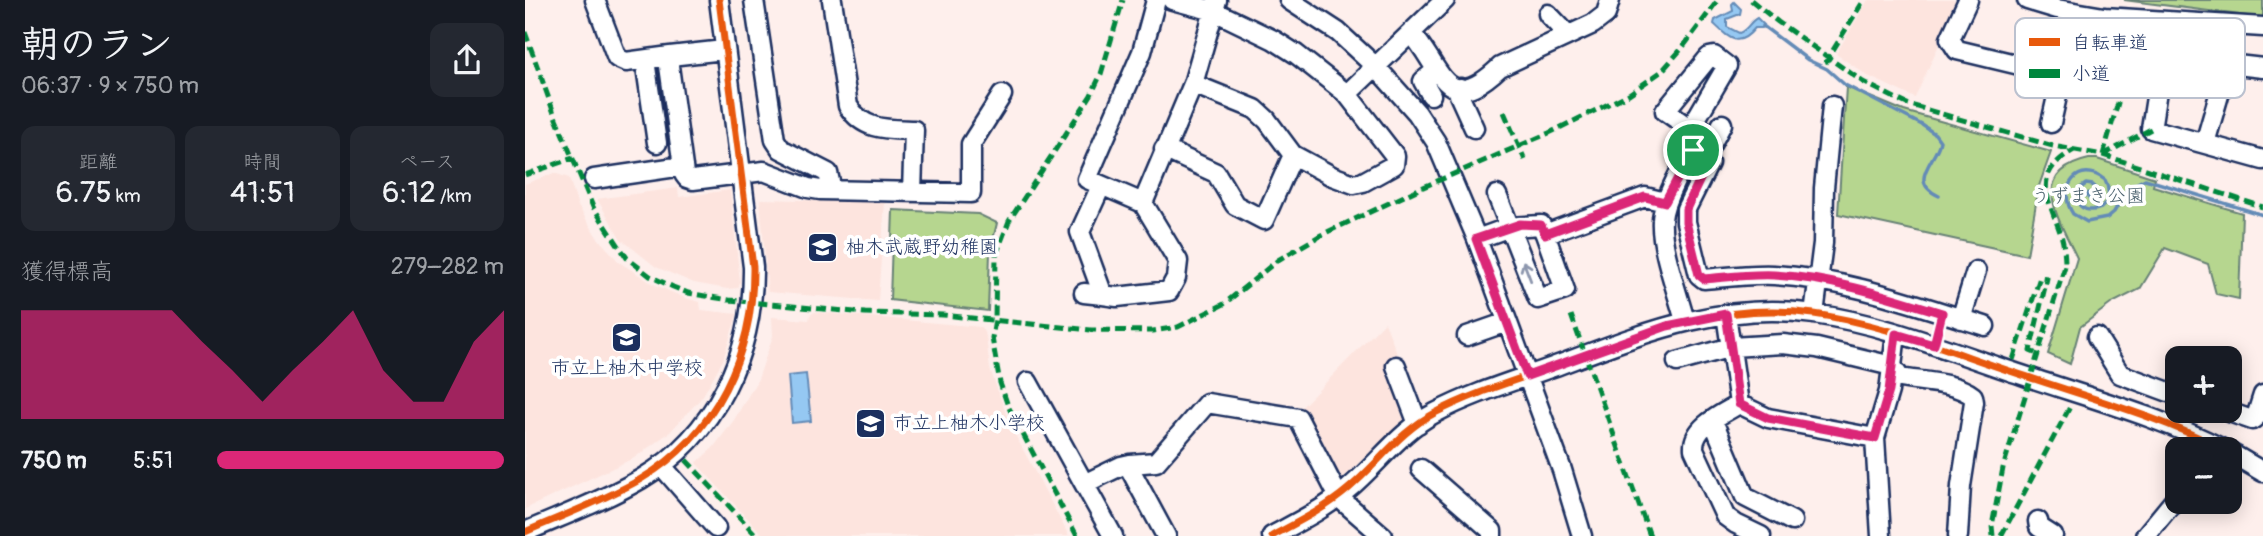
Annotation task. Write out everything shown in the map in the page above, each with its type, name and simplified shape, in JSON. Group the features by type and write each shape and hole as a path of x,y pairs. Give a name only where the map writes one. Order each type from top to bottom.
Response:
{"street":[{"path":"595,0 617,58 626,62 724,50"},
{"path":"526,528 620,490 661,465 689,441 710,416 727,386 743,346 751,309 753,279 719,0"},
{"path":"754,0 775,140 781,149 828,173 832,190"},
{"path":"832,0 848,106 857,118 876,129 914,130 912,192"},
{"path":"1084,293 1117,297 1164,293 1172,287 1177,278 1178,261 1143,203 1087,179 1141,54 1156,0"},
{"path":"1172,0 1216,6 1285,47 1347,94 1395,156 1394,165 1354,184 1332,176 1293,155 1267,120 1255,109 1193,84"},
{"path":"1289,0 1338,32 1376,67 1417,113 1436,142 1476,239 1566,481 1582,536"},
{"path":"1347,94 1445,0"},
{"path":"1411,33 1425,48 1444,82 1459,88 1475,86 1500,67 1593,24 1606,14 1610,0"},
{"path":"1968,0 1950,39 1957,50 2015,64"},
{"path":"2027,0 2057,9 2120,18"},
{"path":"1143,203 1193,84 1216,6"},
{"path":"1548,14 1568,35"},
{"path":"2245,26 2263,27"},
{"path":"1699,148 1703,129 1696,119 1727,66 1714,56 1709,57 1665,111 1692,130 1699,148 1709,163 1686,209 1686,222 1699,275 1704,279 1773,275 1819,280 1885,295 1985,326"},
{"path":"670,57 683,166 687,178 694,180 770,172 808,188 971,193 971,144 1002,95"},
{"path":"645,60 657,143"},
{"path":"2245,66 2263,68"},
{"path":"1431,95 1423,81 1436,71"},
{"path":"1459,88 1459,95 1473,128"},
{"path":"2051,123 2056,98"},
{"path":"2156,98 2151,129 2263,160"},
{"path":"2205,143 2218,98"},
{"path":"1814,314 1823,243 1824,188 1832,106"},
{"path":"1685,321 1664,241 1662,221 1665,202 1699,148 1722,124"},
{"path":"1164,149 1216,173 1235,205 1264,220 1293,155"},
{"path":"594,179 683,166"},
{"path":"1101,186 1080,232 1103,295"},
{"path":"1476,239 1510,227 1541,225 1565,290 1538,299 1510,227 1497,195"},
{"path":"1545,234 1645,197 1665,202"},
{"path":"1961,319 1976,271"},
{"path":"1272,536 1340,496 1417,424 1453,404 1658,328 1726,314 1770,311 1814,314 1896,334 2150,418 2192,437"},
{"path":"1934,345 1942,313"},
{"path":"1726,314 1739,404"},
{"path":"1467,336 1507,322"},
{"path":"1881,536 1875,438 1889,391 1896,334"},
{"path":"2097,337 2120,374 2165,391"},
{"path":"1677,362 1731,347 1801,345 1892,366 1900,378 1944,386 1973,396 1961,486 1958,536"},
{"path":"1396,366 1417,424"},
{"path":"1028,382 1113,536"},
{"path":"2150,418 2159,389"},
{"path":"2242,415 2254,419 2263,396"},
{"path":"1092,480 1121,466 1156,462 1207,403 1298,418 1345,503 1383,536"},
{"path":"1739,404 1698,431 1693,443 1725,516 1761,536"},
{"path":"1739,404 1768,418 1875,438"},
{"path":"1713,421 1745,497 1792,521"},
{"path":"2242,461 2263,472"},
{"path":"1130,464 1131,471 1165,536"},
{"path":"661,465 716,528"},
{"path":"1421,469 1492,531 1492,536"},
{"path":"2145,536 2165,512"},
{"path":"2038,521 2039,527 2053,536"}],"shaded area":[{"path":"1868,0 1959,0 1915,98 1868,76 1836,54"},
{"name":"市立上柚木中学校","path":"554,173 569,178 578,206 597,237 619,262 653,284 700,302 701,310 737,314 723,360 702,397 670,432 634,458 525,509 525,184"},
{"path":"678,188 679,197 730,190 740,282 738,288 727,289 694,283 656,267 621,239 597,199"},
{"name":"柚木武蔵野幼稚園","path":"760,199 885,202 878,301 768,292"},
{"name":"市立上柚木小学校","path":"815,312 981,327 986,336 990,369 1010,425 1069,536 764,536 696,463 713,448 734,420 758,379 773,336 772,317 809,320 810,315"},
{"path":"1385,322 1418,410 1395,428 1338,483 1299,410"}],"green space":[{"path":"2124,0 2263,0 2263,18"},
{"path":"1846,87 1904,111 2051,152 2039,186 2027,255 1838,214"},
{"name":"うずまき公園","path":"2097,159 2155,178 2153,186 2242,213 2239,299 2216,294 2208,264 2165,248 2140,289 2112,303 2080,327 2070,364 2048,354 2077,258 2057,214 2053,187 2058,175 2070,166"},
{"path":"893,210 978,214 997,223 990,252 988,311 890,300"}],"water":[{"path":"1734,2 1741,9 1740,14 1727,19 1727,27 1739,33 1757,18 1764,25 1739,40 1729,37 1714,24 1715,20 1733,11"},
{"path":"806,374 811,421 792,423 788,376"}],"waterway":[{"path":"1763,26 1808,60 1827,69 1845,85 1935,134 1940,141 1924,177 1929,190 1939,196"},
{"path":"2089,193 2087,195 2090,200 2095,199 2098,194 2093,185 2086,184 2079,189 2076,198 2080,206 2089,210 2101,208 2108,195 2105,180 2095,174 2079,175 2073,179 2067,195 2073,214 2087,222 2107,218 2114,212 2128,188 2145,179 2263,215"}],"marked path":[{"path":"1077,536 1008,406 1000,383 992,338 995,320 996,255 1009,221 1091,95 1101,74 1123,0"},
{"path":"525,32 555,116 593,207 627,258 650,276 673,287 688,293 729,300 865,313 943,315 1091,330 1153,331 1178,327 1224,304 1278,260 1321,235 1549,133 1629,94 1662,71 1718,0"},
{"path":"1751,0 1863,82 1907,104 2053,146 2103,155 2263,207"},
{"path":"1825,63 1864,0"},
{"path":"2103,155 2119,98"},
{"path":"1504,112 1525,160"},
{"path":"2103,155 2151,129"},
{"path":"1993,536 1992,526 2003,468 2065,266 2062,240 2046,187 2052,168 2074,150"},
{"path":"525,175 573,158"},
{"path":"2013,360 2040,277 2047,278 2030,351 2039,355"},
{"path":"1571,315 1650,536"},
{"path":"2001,536 2071,405"},
{"path":"686,460 757,536"}],"cycle path":[{"path":"525,532 613,494 667,461 710,415 738,360 752,299 753,267 719,0"},
{"path":"1272,536 1339,496 1411,429 1449,406 1649,332 1713,316 1746,312 1814,314 1894,332 2151,418 2198,437"}],"place":[{"name":"柚木武蔵野幼稚園","path":"823,247"},
{"name":"市立上柚木中学校","path":"627,337"},
{"name":"市立上柚木小学校","path":"870,423"}],"route":[{"path":"1693,150 1702,151 1709,160 1686,209 1686,222 1699,275 1704,279 1773,275 1819,280 1885,295 1942,313 1934,345 1896,334 1889,391 1875,438 1793,425 1768,418 1739,404 1726,314 1667,326 1527,376 1476,239 1520,224 1541,225 1545,234 1645,197 1665,202 1693,150"}]}
